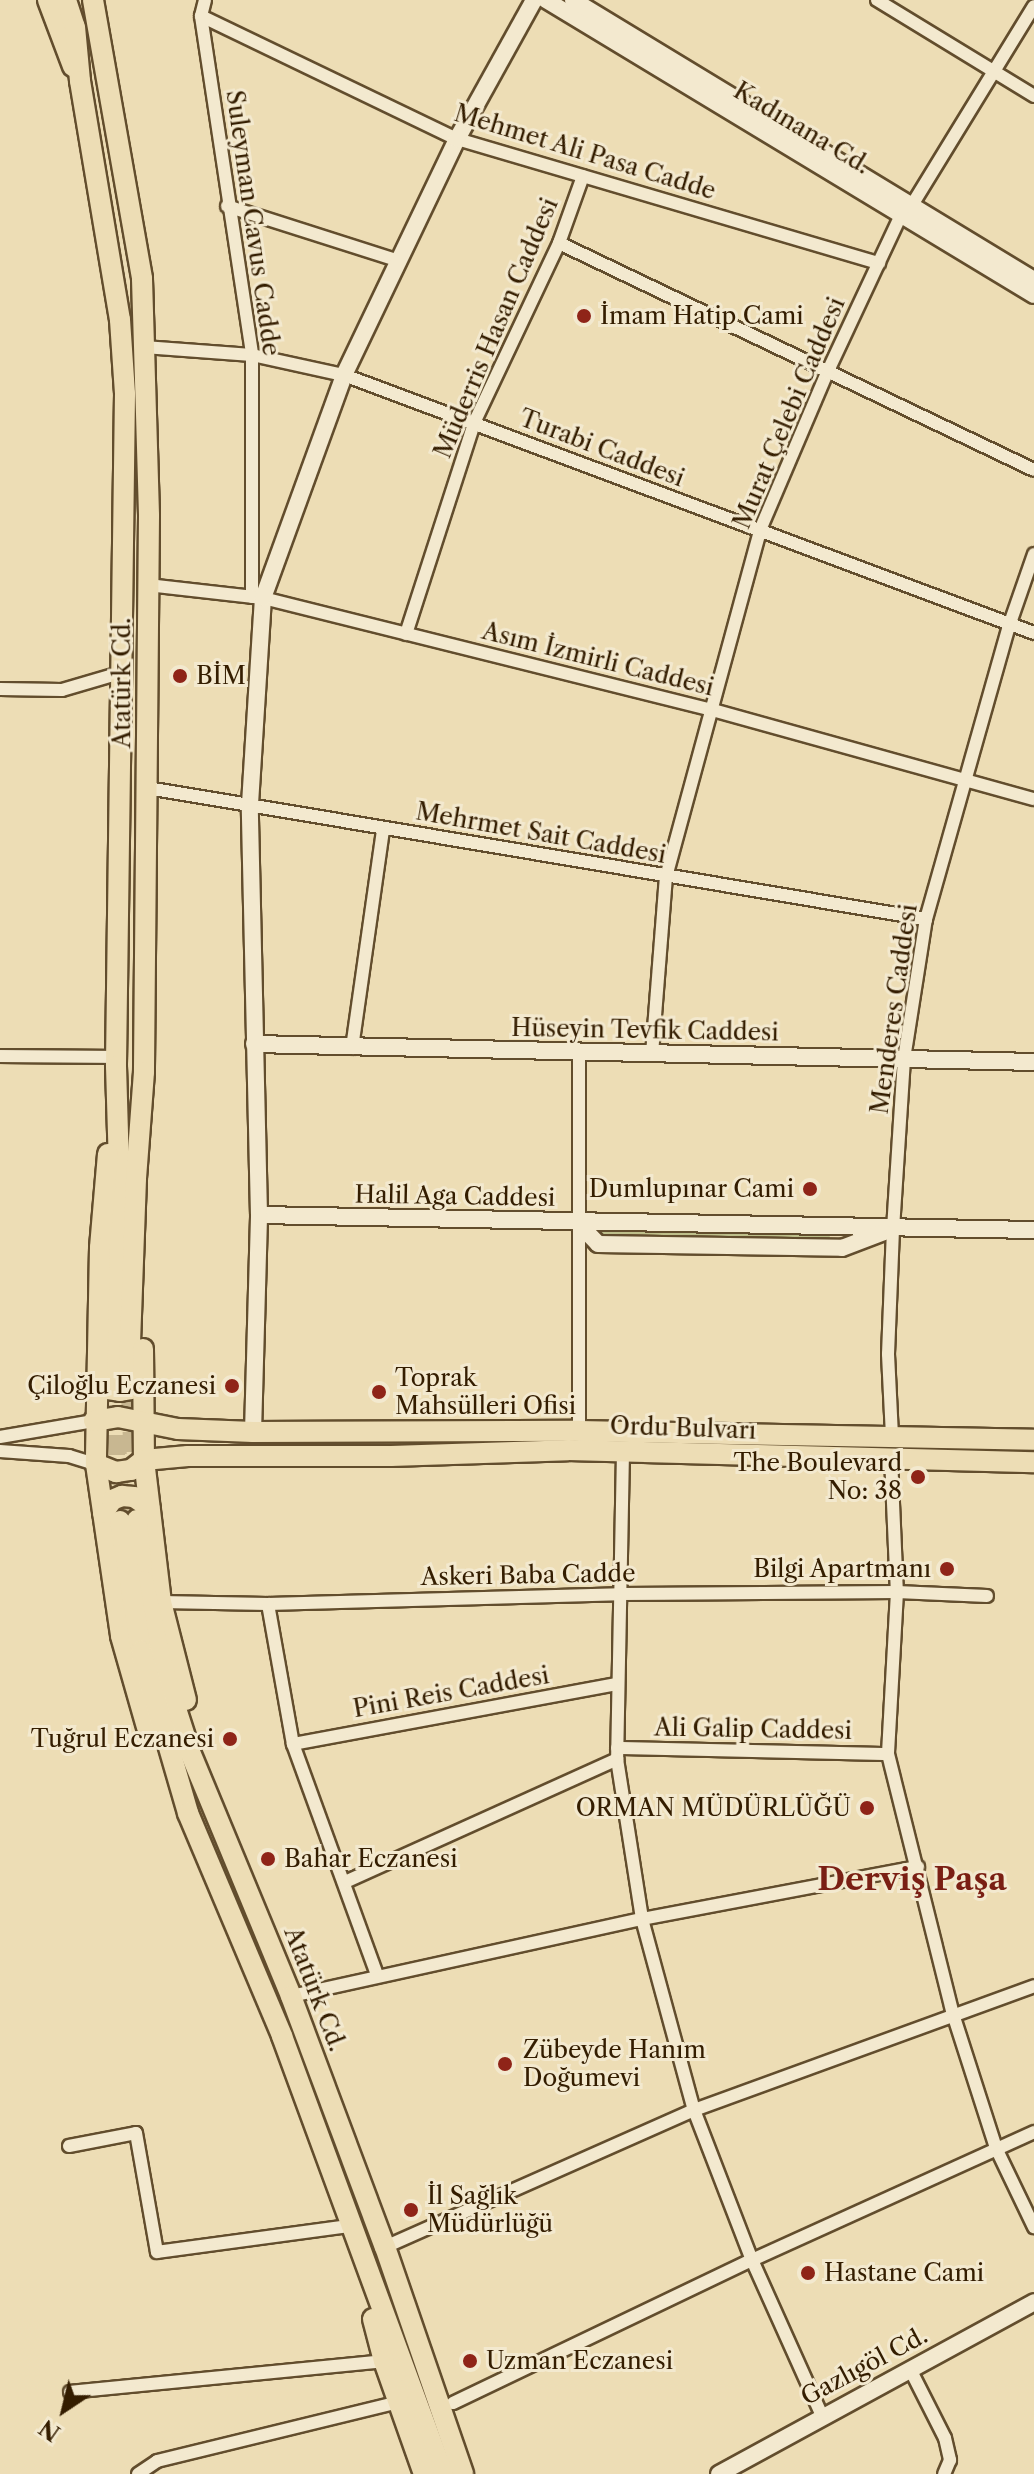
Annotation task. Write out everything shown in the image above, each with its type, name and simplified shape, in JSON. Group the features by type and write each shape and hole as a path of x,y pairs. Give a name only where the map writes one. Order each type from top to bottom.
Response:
{"main road":[{"name":"Atatürk Cd.","path":"48,0 66,54 80,81"},
{"name":"Atatürk Cd.","path":"66,0 75,27 80,81 120,320 125,442 116,1062 100,1248 120,1375"},
{"path":"81,0 107,72"},
{"name":"Atatürk Cd.","path":"93,0 142,279 144,347 148,788 144,1072 120,1375"},
{"path":"120,1375 94,1421 96,1464 127,1515 161,1602 216,1813"},
{"path":"120,1375 143,1422 144,1460 127,1515"},
{"name":"Ordu Bulvarı","path":"94,1421 118,1417 178,1429 253,1432 579,1431 1034,1440"},
{"name":"Ordu Bulvarı","path":"96,1464 116,1472 131,1470 144,1460 277,1454 391,1456 623,1452 1034,1462"},
{"name":"Atatürk Cd.","path":"127,1515 162,1665 190,1752 291,1996 385,2247 463,2474"},
{"name":"Atatürk Cd.","path":"127,1515 121,1636 154,1751 188,1813 282,2036 443,2474"},
{"path":"350,2226 384,2361 424,2474"},
{"path":"385,2247 412,2296 478,2474"}],"street":[{"name":"Suleyman Cavus Cadde","path":"205,0 201,16 227,206 252,355 258,598"},
{"path":"253,1432 259,1215 250,804 258,598 344,375 457,139 534,0"},
{"name":"Kadınana Cd.","path":"546,0 906,211 1034,280"},
{"name":"Kadınana Cd.","path":"573,0 1034,295"},
{"path":"877,0 1034,96"},
{"name":"Murat Çelebi Caddesi","path":"652,1054 666,877 709,709 760,530 827,373 906,211 1034,6"},
{"name":"Mehmet Ali Pasa Cadde","path":"201,16 457,139 879,263"},
{"name":"Müderris Hasan Caddesi","path":"406,634 474,423 559,243 583,176"},
{"path":"227,206 399,261"},
{"path":"559,243 1034,470"},
{"name":"Turabi Caddesi","path":"144,347 252,355 344,375 1034,633"},
{"name":"Menderes Caddesi","path":"892,1436 888,1354 904,1059 926,919 1010,623 1034,554"},
{"name":"Asım İzmirli Caddesi","path":"147,585 258,598 709,709 1034,799"},
{"path":"0,689 62,690 123,672"},
{"name":"Mehrmet Sait Caddesi","path":"148,788 926,919"},
{"path":"352,1048 383,829"},
{"name":"Hüseyin Tevfik Caddesi","path":"254,1044 1034,1062"},
{"path":"579,1053 579,1431"},
{"path":"0,1056 116,1062"},
{"name":"Halil Aga Caddesi","path":"259,1215 1034,1230"},
{"path":"0,1437 94,1421"},
{"path":"0,1451 69,1456 96,1464"},
{"path":"623,1452 617,1754 642,1919 694,2110 752,2260 822,2416"},
{"path":"891,1457 897,1592 888,1754 953,2014 996,2148 1034,2227"},
{"name":"Askeri Baba Cadde","path":"161,1602 268,1604 619,1594 897,1592 987,1596"},
{"path":"268,1604 293,1744 377,1975"},
{"name":"Pini Reis Caddesi","path":"293,1744 617,1684"},
{"path":"345,1882 617,1754"},
{"name":"Ali Galip Caddesi","path":"617,1754 888,1754"},
{"path":"291,1996 642,1919 918,1867"},
{"path":"385,2247 694,2110 1034,1986"},
{"path":"453,2403 752,2260 1034,2132"},
{"path":"69,2146 136,2133 157,2252 350,2226"},
{"name":"Gazlıgöl Cd.","path":"719,2474 1034,2302"},
{"path":"70,2392 384,2361"},
{"path":"910,2369 945,2438 950,2460 944,2474"},
{"path":"138,2474 157,2461 399,2402"}],"green space":[{"path":"602,1223 830,1227 830,1248 602,1244"}],"tunnel":[{"path":"130,1372 136,1512"},
{"path":"113,1375 120,1521"}],"place":[{"name":"İmam Hatip Cami","path":"584,316"},
{"name":"BİM","path":"180,676"},
{"name":"Dumlupınar Cami","path":"810,1189"},
{"name":"Çiloğlu Eczanesi","path":"232,1386"},
{"name":"Toprak Mahsülleri Ofisi","path":"379,1392"},
{"name":"The Boulevard No: 38","path":"918,1477"},
{"name":"Bilgi Apartmanı","path":"947,1569"},
{"name":"Tuğrul Eczanesi","path":"230,1739"},
{"name":"ORMAN MÜDÜRLÜĞÜ","path":"867,1808"},
{"name":"Bahar Eczanesi","path":"268,1859"},
{"name":"Zübeyde Hanım Doğumevi","path":"505,2064"},
{"name":"İl Sağlık Müdürlüğü","path":"411,2210"},
{"name":"Hastane Cami","path":"808,2273"},
{"name":"Uzman Eczanesi","path":"470,2361"}],"district":[{"name":"Derviş Paşa","path":"912,1879"}]}
